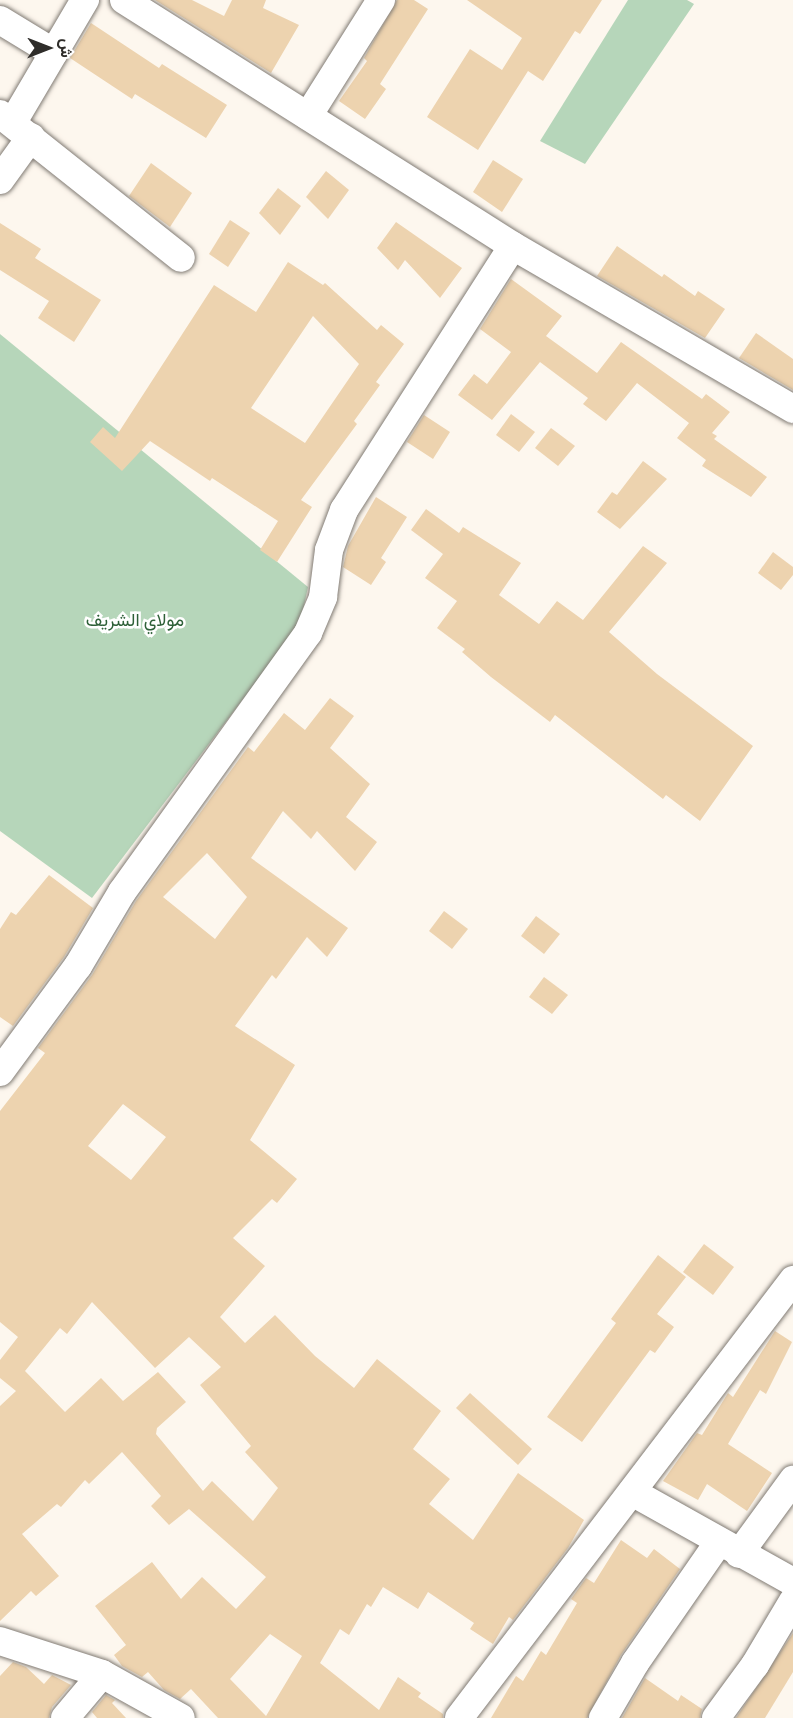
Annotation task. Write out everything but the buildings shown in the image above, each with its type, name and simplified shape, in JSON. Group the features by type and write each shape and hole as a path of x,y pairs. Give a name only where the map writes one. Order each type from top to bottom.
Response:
{"street":[{"path":"0,180 15,125 85,0"},
{"path":"124,0 513,246 793,409"},
{"path":"308,116 381,0"},
{"path":"0,20 54,53"},
{"path":"15,125 181,258"},
{"path":"0,1072 78,966 122,892 308,633 324,597 329,550 344,510 513,246"},
{"path":"459,1718 793,1280"},
{"path":"603,1718 635,1663 728,1548 793,1480"},
{"path":"632,1492 728,1548 793,1582"},
{"path":"716,1718 755,1665 793,1601"},
{"path":"6,1652 102,1674 178,1717"},
{"path":"65,1718 102,1674"}],"green space":[{"path":"628,0 687,0 694,4 585,164 540,141"},
{"name":"مولاي الشريف","path":"0,334 308,587 300,624 92,898 0,831"}]}
